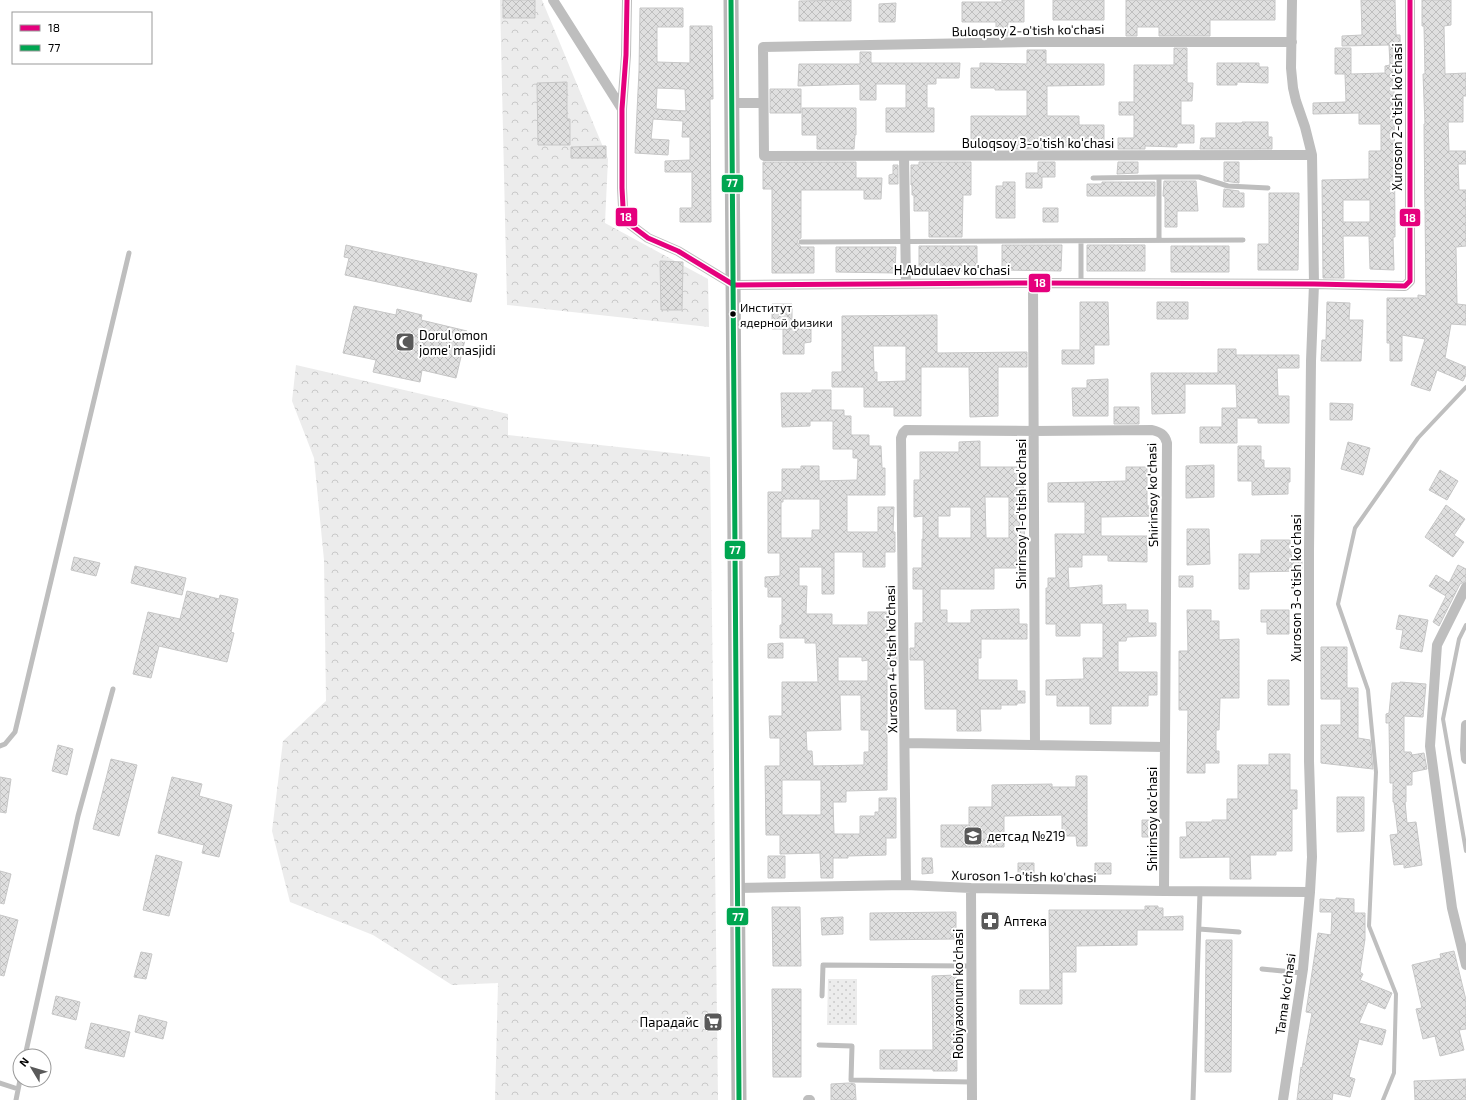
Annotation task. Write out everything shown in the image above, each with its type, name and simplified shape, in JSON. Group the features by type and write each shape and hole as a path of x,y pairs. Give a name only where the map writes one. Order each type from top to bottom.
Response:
{"main road":[{"path":"732,0 737,285 741,888 739,1100"},
{"path":"735,103 737,0"},
{"path":"741,888 746,1100"}],"street":[{"path":"554,0 622,109"},
{"path":"627,0 626,55 622,109 622,188 623,207 628,223 648,238 678,251 737,285"},
{"name":"Xuroson 3-o'tish ko'chasi","path":"1292,0 1291,68 1294,94 1312,155 1314,284 1309,551 1309,761 1312,857 1310,892"},
{"name":"Xuroson 2-o'tish ko'chasi","path":"1314,284 1405,286 1410,281 1410,0"},
{"name":"Buloqsoy 2-o'tish ko'chasi","path":"763,103 763,47 1031,42 1292,42"},
{"path":"735,103 763,103"},
{"name":"Buloqsoy 3-o'tish ko'chasi","path":"763,103 764,156 1312,155"},
{"path":"904,156 906,284"},
{"name":"H.Abdulaev ko'chasi","path":"737,285 1033,283 1314,284"},
{"name":"Shirinsoy 1-o'tish ko'chasi","path":"1033,283 1035,745"},
{"name":"Shirinsoy ko'chasi","path":"902,433 906,430 1152,430 1162,434 1166,438 1164,892"},
{"name":"Xuroson 4-o'tish ko'chasi","path":"902,433 906,743 906,885"},
{"path":"1466,587 1437,645 1430,746 1452,908 1466,965"},
{"path":"1466,725 1466,759"},
{"path":"906,743 1165,747"},
{"name":"Хuroson 1-o'tish ko'chasi","path":"741,888 906,885 970,888 1164,892 1310,892"},
{"name":"Robiyaxonum ko'chasi","path":"970,888 972,1100"},
{"name":"Tama ko'chasi","path":"1283,1100 1302,973 1310,892"}],"lane":[{"path":"1159,177 1159,240"},
{"path":"1093,178 1199,177 1228,186 1268,188"},
{"path":"801,242 1243,240"},
{"path":"1081,241 1081,283"},
{"path":"0,746 5,744 15,732 129,253"},
{"path":"27,1048 78,816 113,689"},
{"path":"1193,1100 1200,892"},
{"path":"1199,929 1240,932"},
{"path":"822,996 823,965 971,966"},
{"path":"1262,968 1302,973"},
{"path":"819,1045 852,1046 851,1080 972,1082"},
{"path":"0,1083 18,1089 16,1100"}],"green space":[{"path":"500,0 542,0 608,159 605,223 708,279 709,327 507,305"},
{"path":"296,365 508,414 508,435 710,457 718,1100 495,1100 498,983 452,985 373,935 290,902 272,831 283,741 326,701 324,560 314,458 292,401"},
{"path":"828,979 857,979 857,1025 827,1025"}],"building":[{"path":"503,0 535,0 535,18 503,18"},
{"path":"851,0 851,21 799,21 799,1"},
{"path":"1002,0 1024,0 1024,22 1008,22 1008,36 996,36 996,22 962,22 962,2 1002,2"},
{"path":"1053,0 1104,0 1104,20 1053,20"},
{"path":"1126,0 1275,0 1275,20 1210,20 1210,36 1159,36 1159,27 1137,27 1137,36 1126,36"},
{"path":"1361,0 1395,0 1396,35 1400,35 1401,85 1394,85 1394,270 1370,269 1369,236 1343,236 1344,278 1323,278 1322,180 1369,179 1369,151 1381,151 1381,124 1359,124 1359,113 1313,114 1313,103 1346,102 1345,74 1335,74 1335,48 1351,48 1351,74 1385,73 1385,66 1390,65 1389,45 1342,46 1342,36 1362,35","holes":["1343,200 1370,200 1370,222 1343,222"]},
{"path":"1422,0 1451,0 1451,25 1444,26 1445,74 1466,73 1466,96 1463,96 1463,122 1448,122 1449,151 1466,151 1466,164 1458,164 1459,190 1466,190 1466,246 1456,247 1457,304 1466,305 1466,325 1451,324 1445,358 1466,367 1466,375 1463,381 1437,370 1430,391 1411,385 1425,339 1402,335 1402,361 1390,361 1390,343 1387,343 1387,298 1418,298 1418,295 1426,296 1425,124 1423,74 1425,74"},
{"path":"896,3 895,22 879,22 879,4"},
{"path":"640,8 683,8 683,27 657,27 657,62 690,63 690,26 712,26 713,99 710,99 711,222 680,222 680,208 692,208 692,172 665,172 665,161 690,160 690,137 682,137 683,121 653,119 651,139 669,140 668,155 635,153","holes":["657,88 685,89 686,111 656,109"]},
{"path":"1174,48 1187,48 1187,83 1193,83 1192,101 1181,101 1181,125 1194,125 1194,143 1177,143 1177,147 1145,146 1145,149 1118,149 1118,138 1134,138 1134,115 1119,115 1119,102 1134,102 1134,65 1174,65"},
{"path":"1027,50 1046,50 1046,64 1104,64 1104,85 1047,86 1047,116 1079,116 1079,125 1104,125 1104,142 1084,142 1084,146 1055,146 1055,149 1012,149 1012,145 971,144 971,116 1027,116 1027,90 971,88 971,68 980,68 980,63 1027,64"},
{"path":"860,52 871,52 871,63 960,63 959,78 936,78 936,84 927,84 927,108 934,108 934,132 886,132 886,108 906,108 906,84 876,84 876,100 860,100 860,84 798,86 799,64 860,64"},
{"path":"1217,63 1259,63 1259,67 1268,67 1268,83 1237,82 1237,85 1217,85"},
{"path":"567,82 567,119 570,119 570,145 538,145 537,83"},
{"path":"770,89 801,89 801,113 770,113"},
{"path":"802,108 856,108 856,135 854,149 817,149 817,135 802,135"},
{"path":"1268,122 1268,137 1272,137 1272,149 1200,149 1201,138 1216,138 1216,123"},
{"path":"606,146 606,158 571,158 571,147"},
{"path":"763,162 856,162 856,178 882,178 881,199 864,199 864,190 801,190 801,238 797,242 801,247 814,247 814,273 772,273 772,189 763,189"},
{"path":"919,162 971,162 971,195 963,195 962,237 929,237 929,211 914,211 914,195 912,195 911,185 911,165 919,165"},
{"path":"1038,162 1055,162 1055,177 1042,177 1042,188 1026,188 1026,173 1038,173"},
{"path":"1118,162 1138,162 1138,173 1117,174"},
{"path":"1224,162 1239,162 1239,183 1224,181"},
{"path":"893,165 898,165 898,184 889,184 889,175 893,174"},
{"path":"1164,181 1196,181 1198,211 1177,211 1177,227 1165,227 1165,197 1163,196"},
{"path":"1003,182 1015,182 1015,218 996,218 996,186 1003,186"},
{"path":"1102,182 1155,182 1155,196 1087,196 1087,184 1102,184"},
{"path":"1224,189 1244,193 1244,207 1223,207"},
{"path":"1269,193 1299,193 1298,270 1258,270 1258,244 1269,244"},
{"path":"1043,208 1058,208 1058,222 1043,222"},
{"path":"346,245 477,274 471,302 345,275 349,258 344,257"},
{"path":"1002,245 1062,245 1061,271 1002,270"},
{"path":"1087,245 1145,245 1145,271 1087,271"},
{"path":"919,246 977,246 977,271 919,271"},
{"path":"1171,246 1229,246 1229,272 1171,272"},
{"path":"836,247 896,247 895,273 836,272"},
{"path":"660,261 683,262 682,310 661,310"},
{"path":"1080,302 1108,302 1109,345 1094,345 1094,364 1062,364 1062,350 1080,350"},
{"path":"1157,302 1188,302 1188,319 1157,319"},
{"path":"1327,302 1350,303 1349,320 1363,320 1361,361 1321,361 1322,340 1326,340"},
{"path":"772,304 792,304 792,329 772,329"},
{"name":"Dorul omon jome' masjidi","path":"354,306 396,315 397,309 422,315 421,320 467,331 456,378 422,370 420,382 373,372 376,360 343,353"},
{"path":"937,315 937,353 1027,352 1027,367 998,367 998,416 970,417 969,367 921,367 921,416 894,416 894,407 864,407 864,387 832,387 832,372 842,372 842,316","holes":["873,346 906,346 906,381 877,382 877,372 874,372"]},
{"path":"811,328 811,342 804,343 804,354 783,354 783,329"},
{"path":"1218,349 1236,349 1236,355 1299,355 1299,368 1277,368 1278,396 1289,396 1289,423 1258,423 1258,418 1237,418 1237,443 1200,443 1200,427 1222,427 1222,408 1237,408 1236,384 1185,384 1185,413 1152,414 1151,373 1218,373"},
{"path":"1108,379 1108,416 1073,416 1072,388 1087,388 1087,380"},
{"path":"812,390 831,390 831,410 844,410 844,416 851,416 851,435 869,435 869,446 881,446 882,468 885,468 885,495 847,495 847,532 878,532 878,507 894,507 893,532 895,532 895,552 885,552 885,567 863,567 863,552 834,552 834,594 822,594 822,567 799,567 799,586 807,586 806,614 832,614 832,625 868,625 868,612 887,612 888,649 897,649 897,660 892,660 892,669 887,669 887,790 846,791 846,802 833,802 834,834 860,834 860,816 875,816 875,812 879,812 879,798 896,798 896,838 886,838 886,855 833,858 833,878 821,878 820,853 780,854 780,835 766,835 765,766 780,766 780,738 770,738 769,716 782,716 782,682 818,682 816,643 805,643 805,638 780,638 780,625 782,625 782,597 768,597 768,587 765,587 765,577 780,576 780,553 768,553 768,492 782,492 782,469 801,469 801,466 819,466 819,481 857,480 858,458 853,458 853,449 833,449 833,421 810,421 810,426 782,427 781,393 812,393","holes":["783,499 820,499 820,530 812,530 812,538 781,538 781,502 783,502","838,657 862,657 862,661 868,660 868,681 838,681","840,695 861,695 861,730 869,730 869,752 864,752 864,765 813,766 812,751 807,751 806,731 841,730","782,780 821,780 821,815 782,815"]},
{"path":"1330,403 1353,404 1352,420 1330,420"},
{"path":"1114,407 1139,407 1139,424 1114,424"},
{"path":"980,441 980,467 1023,467 1025,564 1016,564 1016,568 994,568 994,589 940,589 940,610 947,610 947,623 971,623 971,610 1019,609 1019,624 1027,624 1027,639 981,639 981,658 978,658 978,680 1017,680 1017,691 1025,691 1025,703 1017,703 1017,705 1001,705 1001,709 980,709 981,731 957,731 957,709 925,709 924,660 910,660 910,648 915,648 915,623 923,623 923,589 913,589 913,568 922,568 923,516 914,517 914,480 920,480 920,452 959,452 959,442","holes":["985,497 1009,497 1009,538 986,538","950,507 971,507 971,538 938,538 938,516 950,516"]},
{"path":"1348,442 1370,448 1363,475 1341,469"},
{"path":"1238,446 1261,446 1261,460 1264,460 1264,468 1290,468 1288,494 1252,495 1252,481 1238,481"},
{"path":"1214,465 1214,497 1186,498 1186,466"},
{"path":"1126,467 1147,467 1147,506 1158,506 1158,516 1101,517 1101,536 1147,536 1147,562 1108,561 1108,555 1082,555 1082,567 1068,567 1069,588 1102,585 1102,605 1126,604 1126,610 1148,610 1148,623 1156,623 1156,636 1127,637 1126,641 1118,641 1118,672 1157,672 1157,695 1148,695 1148,706 1111,706 1111,724 1090,724 1090,706 1057,706 1057,695 1046,695 1046,680 1084,679 1083,658 1103,658 1103,623 1080,623 1080,636 1056,636 1056,624 1046,624 1046,588 1048,588 1048,578 1056,578 1055,534 1085,534 1085,502 1048,502 1048,483 1126,481"},
{"path":"1440,470 1458,481 1447,500 1429,490"},
{"path":"1446,505 1465,519 1454,535 1464,542 1453,557 1425,537"},
{"path":"1187,529 1209,529 1210,564 1187,565"},
{"path":"1261,540 1290,540 1290,552 1299,552 1299,561 1302,561 1302,571 1249,572 1249,589 1239,589 1239,554 1261,554"},
{"path":"74,557 100,563 96,576 71,570"},
{"path":"1458,565 1466,569 1466,581 1460,584 1439,626 1433,622 1446,596 1429,586 1436,575 1449,583"},
{"path":"135,566 186,578 182,595 131,583"},
{"path":"1179,576 1193,576 1193,587 1179,587"},
{"path":"187,591 219,599 220,595 238,599 231,632 234,633 227,662 159,646 151,678 133,674 148,612 180,619"},
{"path":"1187,610 1211,610 1211,621 1219,621 1219,640 1239,639 1239,698 1220,698 1219,730 1216,730 1216,751 1219,751 1219,763 1205,763 1205,773 1187,773 1188,710 1179,710 1179,651 1188,651"},
{"path":"1261,610 1289,610 1289,634 1267,634 1267,622 1261,622"},
{"path":"1399,615 1428,620 1422,652 1400,648 1403,630 1396,629"},
{"path":"783,643 783,658 768,658 768,644"},
{"path":"1321,647 1347,647 1347,688 1358,688 1358,738 1370,740 1373,769 1321,763 1321,725 1341,725 1341,699 1321,699"},
{"path":"1268,680 1289,680 1289,705 1268,705"},
{"path":"1400,682 1426,684 1423,717 1404,716 1404,752 1411,752 1412,755 1424,753 1427,769 1412,772 1412,785 1406,785 1405,802 1407,823 1416,822 1422,865 1404,868 1404,864 1394,865 1390,835 1398,834 1393,802 1393,783 1390,783 1389,723 1386,723 1386,714 1389,713 1392,683"},
{"path":"58,745 73,749 67,775 52,771"},
{"path":"1269,754 1290,754 1290,790 1297,790 1297,809 1292,809 1292,851 1276,851 1276,855 1250,855 1251,879 1230,879 1230,857 1180,858 1180,837 1187,837 1186,822 1212,822 1212,820 1227,820 1227,799 1238,799 1238,765 1269,765"},
{"path":"111,759 137,765 119,836 93,829"},
{"path":"1076,776 1087,776 1087,846 1077,846 1076,836 1062,836 1062,815 1004,816 1004,847 941,847 941,825 969,825 969,807 992,807 992,785 1052,784 1052,787 1076,787"},
{"path":"0,777 11,779 6,813 0,812"},
{"path":"172,777 202,784 199,796 232,805 219,857 202,853 204,845 158,833"},
{"path":"1337,797 1364,797 1364,831 1337,832"},
{"path":"1142,820 1154,820 1154,837 1142,837"},
{"path":"156,855 182,862 169,916 143,910"},
{"path":"768,856 785,856 785,878 768,878"},
{"path":"922,858 932,858 933,873 922,874"},
{"path":"1018,863 1034,863 1034,874 1018,874"},
{"path":"1095,863 1111,863 1111,874 1095,874"},
{"path":"0,871 11,874 4,904 0,903"},
{"path":"1336,898 1354,899 1354,913 1365,913 1365,939 1360,972 1363,974 1360,980 1392,993 1385,1009 1368,1002 1359,1023 1386,1030 1382,1045 1359,1039 1349,1077 1355,1079 1350,1097 1333,1093 1332,1100 1297,1100 1301,1067 1302,1068 1312,1013 1306,1012 1318,933 1331,935 1332,912 1320,912 1320,899 1336,900"},
{"path":"1145,906 1158,906 1158,908 1163,908 1163,917 1183,916 1183,930 1137,930 1137,945 1076,946 1076,972 1062,972 1062,1004 1020,1004 1020,990 1050,990 1049,910 1145,910"},
{"path":"772,907 800,907 801,966 773,966"},
{"path":"956,912 956,939 870,940 870,913"},
{"path":"0,915 18,920 4,976 0,975"},
{"path":"843,917 843,934 822,935 821,918"},
{"path":"1206,940 1232,940 1231,1072 1205,1072"},
{"path":"1454,951 1466,1000 1466,1029 1459,1030 1464,1050 1440,1056 1435,1036 1423,1039 1416,1009 1422,1008 1412,965 1441,958 1440,954"},
{"path":"141,952 152,954 146,979 134,977"},
{"path":"956,975 957,1071 933,1071 933,1069 880,1069 880,1050 933,1050 932,976"},
{"path":"772,989 801,989 801,1077 773,1077"},
{"path":"56,996 80,1002 76,1020 52,1014"},
{"path":"139,1015 167,1022 163,1039 135,1032"},
{"path":"91,1023 130,1032 124,1057 85,1048"},
{"path":"1466,1079 1466,1100 1415,1100 1414,1081"},
{"path":"831,1084 855,1084 856,1100 831,1100"}],"waterway":[{"path":"1383,1100 1394,1073 1396,994 1369,926 1376,772 1368,690 1338,604 1355,528 1418,438 1466,387"},
{"path":"1466,625 1459,639 1443,719 1466,851"}],"transit line":[{"name":"18","path":"627,0 626,55 622,109 622,188 623,207 628,223 648,238 678,251 734,285 1033,283 1314,284 1405,286 1410,281 1410,0"},
{"name":"77","path":"731,0 739,1100"}],"place":[{"name":"Институт ядерной физики","path":"733,314"},
{"name":"Dorul omon jome' masjidi","path":"405,342"},
{"name":"детсад №219","path":"973,836"},
{"name":"Аптека","path":"990,921"},
{"name":"Парадайс","path":"713,1022"}]}
